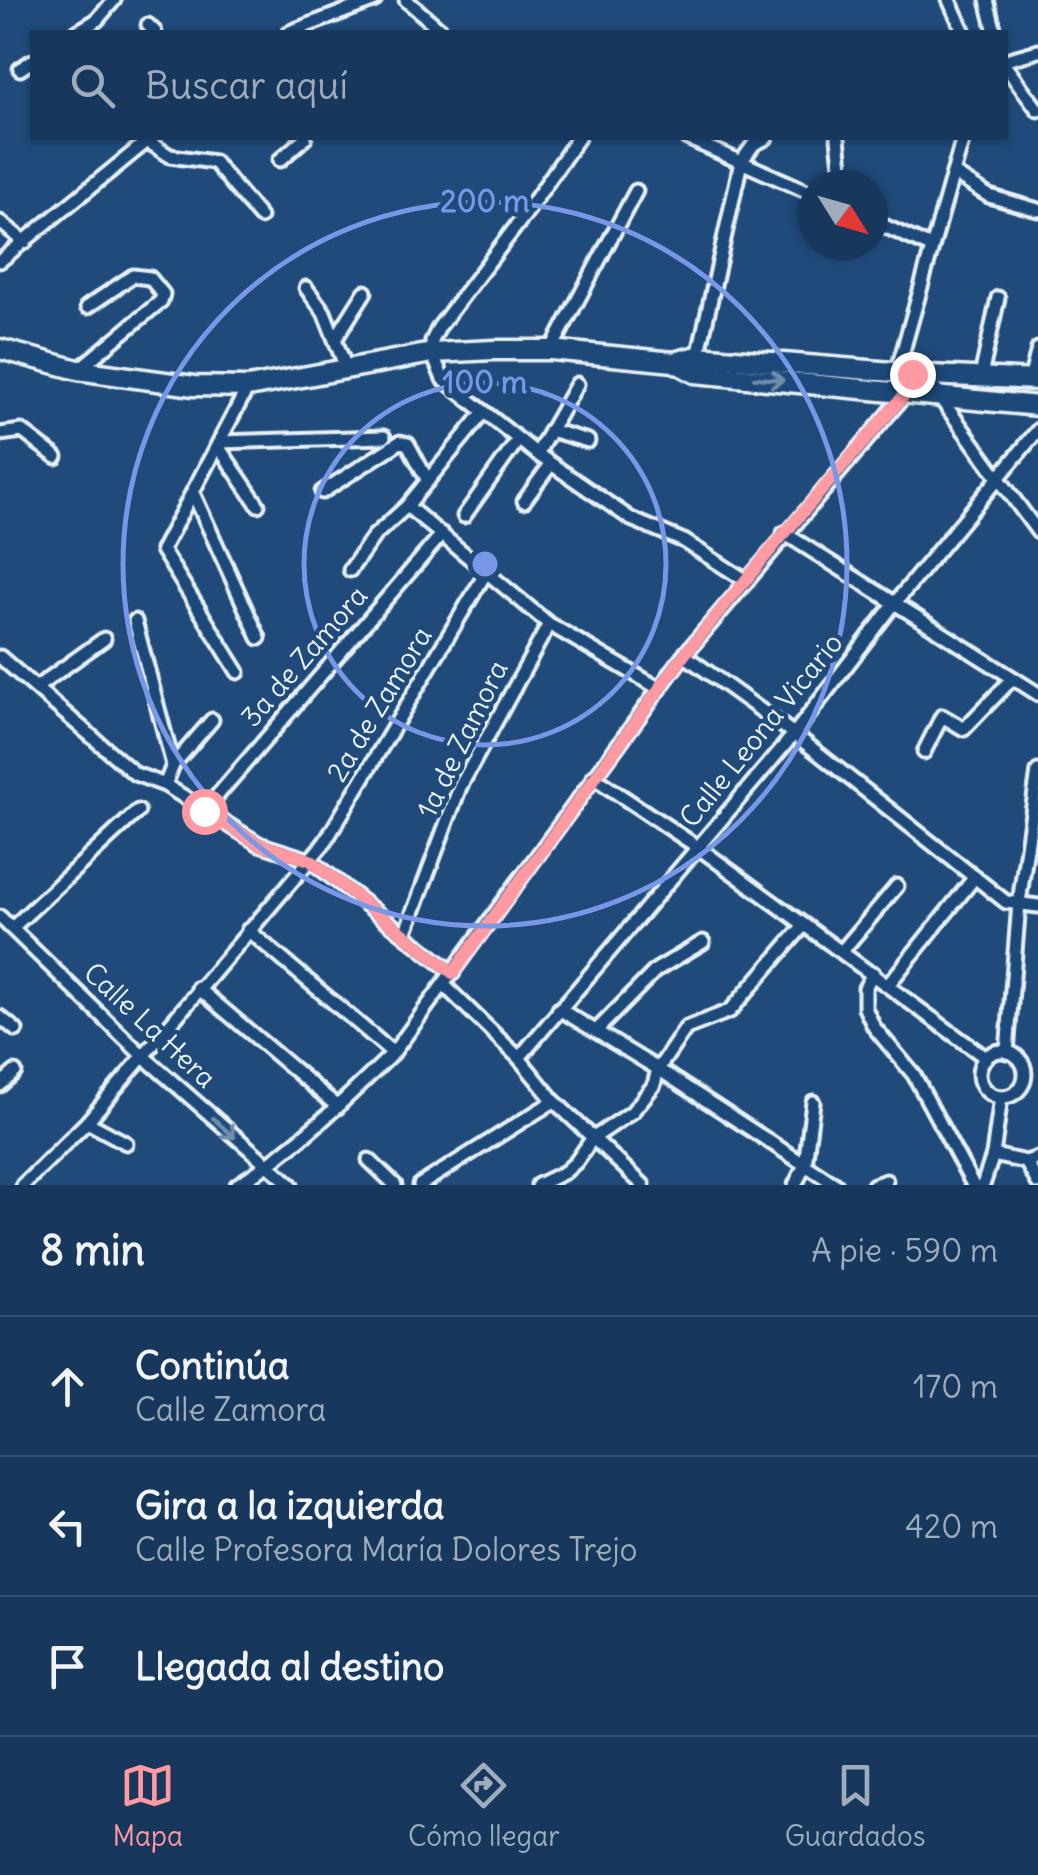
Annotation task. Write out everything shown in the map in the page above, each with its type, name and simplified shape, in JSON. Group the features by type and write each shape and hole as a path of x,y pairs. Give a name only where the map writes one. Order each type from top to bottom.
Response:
{"street":[{"path":"80,30 97,20 114,0"},
{"path":"295,30 376,0"},
{"path":"406,0 441,30"},
{"path":"949,0 963,30"},
{"path":"987,0 994,30"},
{"path":"97,20 104,30"},
{"path":"1008,62 1038,51"},
{"path":"20,69 30,62"},
{"path":"1008,66 1038,110"},
{"path":"0,261 148,140"},
{"path":"150,140 170,156 214,162 260,217"},
{"path":"280,160 302,140"},
{"path":"577,140 439,326 432,341 432,353 442,379 537,454 631,519 684,541 745,580"},
{"path":"692,140 798,187"},
{"path":"696,364 741,162 754,144 762,140"},
{"path":"838,140 841,170"},
{"path":"237,1185 268,1166 338,1107 393,1053 684,655 912,378 931,247 962,140"},
{"path":"953,173 989,196 1038,210"},
{"path":"552,350 636,191"},
{"path":"0,222 25,242"},
{"path":"888,228 931,247"},
{"path":"78,370 161,301 163,294 150,278 133,276 87,307"},
{"path":"306,288 324,312 346,368"},
{"path":"336,338 365,292"},
{"path":"981,376 998,298"},
{"path":"0,350 78,370 194,386 248,387 432,353 552,350 912,378 981,376 1034,380 1038,349"},
{"path":"912,378 938,395 1038,532"},
{"path":"537,454 577,384"},
{"path":"238,672 162,550 248,387"},
{"path":"938,395 1038,406"},
{"path":"350,570 374,536 407,506 484,412"},
{"path":"550,430 588,440"},
{"name":"Calle Leona Vicario","path":"518,1058 794,734 894,604 1038,430"},
{"path":"0,434 22,431 56,457"},
{"path":"219,444 384,437"},
{"path":"464,516 518,440"},
{"path":"322,492 400,442 408,444 428,481"},
{"path":"219,444 258,505"},
{"path":"524,501 551,464"},
{"path":"192,493 259,638"},
{"path":"407,506 549,624 660,689"},
{"name":"3a de Zamora","path":"204,811 442,534"},
{"path":"784,534 1038,694"},
{"name":"2a de Zamora","path":"24,1185 87,1122 325,842 488,572"},
{"path":"134,622 173,765"},
{"name":"1a de Zamora","path":"405,934 460,787 549,624"},
{"path":"37,687 104,640"},
{"path":"684,655 794,734 1006,902 1038,906"},
{"path":"0,657 135,774 164,784 259,844 310,860 453,973"},
{"path":"924,752 942,716 964,729 1013,678"},
{"path":"164,784 173,765 212,720"},
{"path":"1007,1052 1019,903 1038,771"},
{"path":"593,777 699,848 986,1058"},
{"path":"12,928 138,810"},
{"path":"888,985 975,877"},
{"path":"842,951 897,886"},
{"name":"Calle La Hera","path":"0,917 143,1056 291,1185"},
{"path":"538,1185 576,1162 592,1139 632,1112 646,1098 658,1068 686,1028 730,1011 804,925"},
{"path":"248,930 393,1053"},
{"path":"596,1030 656,970 704,942"},
{"path":"873,973 865,988 865,1008 874,1027 914,1074 972,1185"},
{"path":"445,986 518,1058 554,1102 643,1185"},
{"path":"198,988 338,1107"},
{"path":"559,1010 658,1068 836,1185"},
{"path":"0,1017 16,1030"},
{"path":"1007,1052 1032,1074 1015,1093 1000,1097 987,1092 979,1079 986,1058 1007,1052"},
{"path":"0,1085 14,1072"},
{"path":"984,1185 993,1154 1000,1097"},
{"path":"420,1185 554,1102"},
{"path":"795,1185 804,1165 813,1102"},
{"path":"87,1122 126,1142"},
{"path":"993,1154 1032,1160 1038,1182"},
{"path":"369,1160 396,1185"}],"route":[{"path":"204,811 259,844 310,860 453,973 684,655 908,391 912,374"}]}
